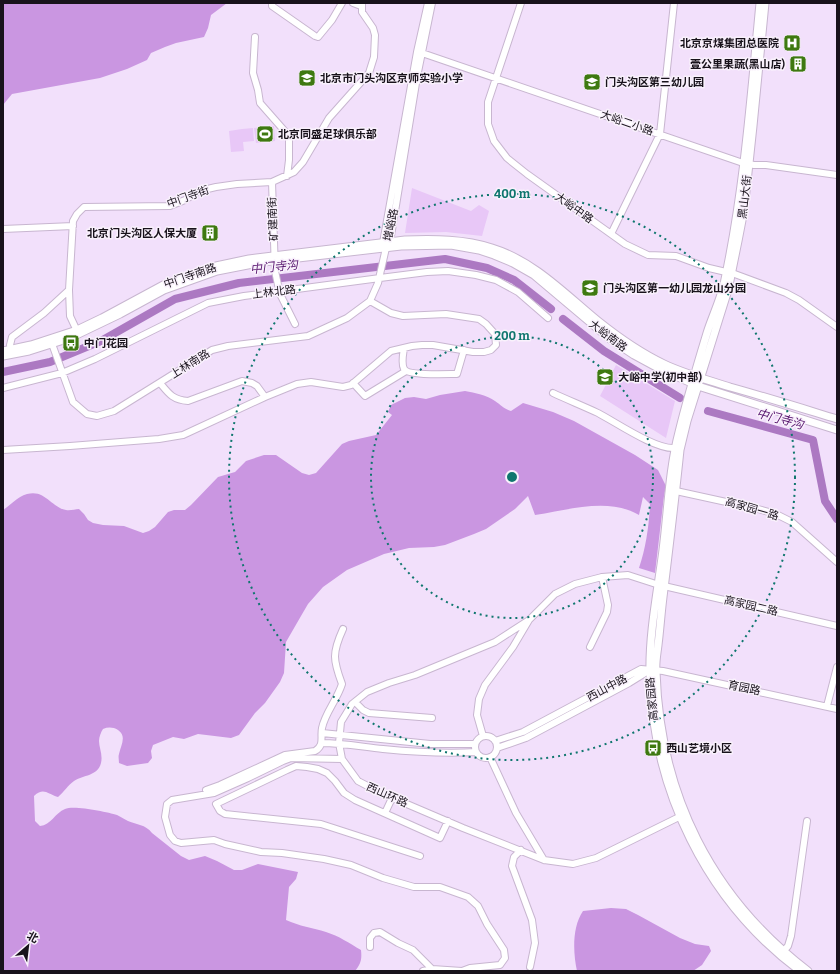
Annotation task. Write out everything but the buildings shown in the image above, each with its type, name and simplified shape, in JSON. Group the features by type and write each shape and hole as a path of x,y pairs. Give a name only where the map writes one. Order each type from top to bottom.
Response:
{"main road":[{"name":"黑山大街","path":"746,164 760,3"},
{"name":"黑山大街","path":"695,385 718,324 729,272 746,164 765,3"},
{"name":"大峪南路","path":"386,244 429,239 458,240 493,248 522,261 541,273 600,322 644,353 664,364 698,377 837,419"},
{"name":"中门寺南路","path":"3,356 8,352 52,345 120,314 164,290 216,271 274,258 386,244"},
{"name":"大峪南路","path":"386,244 401,246 451,245 479,250 513,263 534,275 610,339 634,355 658,368 695,385 837,430"},
{"name":"高家园路","path":"662,585 675,448 695,385"},
{"name":"高家园路","path":"695,385 680,450 676,491 662,585 654,618 654,717 659,752 679,817 696,852 713,879 753,929 782,953 808,971"},
{"name":"高家园路","path":"653,670 663,737 677,793 685,814 714,870 747,913 800,971"}],"street":[{"path":"272,3 272,6 318,37 332,20 342,3"},
{"path":"353,3 362,4"},
{"name":"增峪路","path":"386,244 417,52 428,3"},
{"name":"增峪路","path":"386,244 432,3"},
{"name":"大峪中路","path":"521,3 488,102 488,124 494,141 507,158 548,190 625,244 648,255 676,256 709,268 729,272 786,293 799,300 837,327"},
{"path":"611,234 660,134 674,3"},
{"name":"中门寺街","path":"78,332 70,316 69,290 73,221 77,214 84,207 170,206 185,200 199,191 237,184 272,182 294,172 303,162 329,118 369,73 374,57 375,35 373,28 362,12 362,4"},
{"path":"255,37 253,73 260,103 289,136 287,176"},
{"name":"大峪二小路","path":"422,53 746,164 766,165 837,175"},
{"name":"矿建南街","path":"272,182 275,271 279,292 295,324"},
{"path":"3,229 73,226"},
{"path":"3,450 159,439 183,435 265,397 297,384 311,382 342,388 353,383 391,351 412,346 433,345 484,352 491,350 496,346 497,340 495,334 479,319 446,314 403,316 392,313 370,302 385,258 386,244"},
{"name":"上林北路","path":"3,388 62,373 95,359 208,303 380,274 448,271 476,275 496,280 518,292 548,318"},
{"path":"8,352 12,337 44,313 69,290"},
{"name":"上林南路","path":"52,345 73,402 87,414 97,416 114,411 212,350 228,346 308,336 347,318 370,302"},
{"path":"404,348 402,361 406,371 415,374 457,374 464,350"},
{"path":"353,383 365,396 406,371"},
{"path":"160,383 171,396 188,402 242,381 252,383 257,386 265,397"},
{"path":"553,393 597,413 652,444 668,449 675,448"},
{"name":"高家园一路","path":"676,491 776,514 792,522 808,534 837,562"},
{"name":"西山环路","path":"662,585 628,576 602,577 575,584 555,594 529,620 495,642 415,675 367,692 352,704 341,722 340,743 342,759 358,781 392,798 544,860 573,864 596,858 679,817"},
{"path":"590,647 607,612 608,605 602,577"},
{"name":"高家园二路","path":"662,585 837,626"},
{"path":"483,736 477,715 479,699 485,685 513,647 529,620"},
{"path":"206,790 285,755 315,751 319,749 322,743 321,729 342,684 336,668 334,652 343,629"},
{"path":"827,706 837,667"},
{"name":"西山中路","path":"495,741 523,732 641,670 653,670"},
{"name":"育园路","path":"653,670 664,671 837,709"},
{"name":"西山中路","path":"497,748 526,738 653,670"},
{"path":"355,702 363,710 369,713 432,718"},
{"path":"322,733 430,744 475,744"},
{"path":"322,743 340,743 383,749 432,753 476,752 483,758 490,757 495,753 497,748 495,741 489,736 483,736 477,739 475,744 476,752"},
{"path":"490,757 516,813 544,860"},
{"path":"342,759 291,758 214,792 172,800 167,804 164,817 170,835 175,841 181,843 214,840 260,852 282,852 324,859 351,865 383,878 414,887 440,887 468,897 478,906 487,924 504,950 505,958 500,965 457,971 432,969 424,971"},
{"path":"420,856 321,824 225,814 220,811 216,804 296,766 307,766 327,773 344,793 355,800 440,838 448,821"},
{"path":"385,813 392,798"},
{"path":"782,953 788,946 791,936 807,822"},
{"path":"521,850 514,857 512,866 532,920 535,943 530,967"},
{"path":"370,947 370,938 374,933 380,932 413,950 432,969"}],"shaded area":[{"path":"3,3 227,3 211,15 204,37 165,47 151,53 147,60 127,69 100,78 12,94 3,105"},
{"name":"北京同盛足球俱乐部","path":"274,126 275,141 256,143 254,128"},
{"path":"253,128 254,141 243,142 244,151 231,152 229,131"},
{"path":"412,188 471,211 479,205 489,211 482,236 446,232 405,233"},
{"path":"616,365 675,401 666,438 600,396"},
{"path":"465,391 488,397 511,411 523,403 553,412 574,421 635,455 658,470 666,486 655,573 639,568 644,553 647,536 650,504 643,497 639,515 614,507 588,506 535,515 528,496 515,509 486,529 445,545 409,548 384,554 347,570 323,587 308,604 286,642 284,673 280,682 239,735 231,738 198,734 184,739 173,737 153,745 151,751 152,758 148,763 127,766 119,763 119,755 123,738 121,732 114,728 105,728 102,730 99,738 101,763 94,773 74,781 58,797 46,792 37,793 34,796 35,821 40,826 50,821 58,813 65,809 83,808 117,815 128,821 144,826 181,856 189,860 205,856 234,870 242,870 258,864 298,872 296,879 289,887 286,920 331,934 361,950 361,961 359,966 355,971 3,971 3,510 23,495 33,493 43,496 61,508 68,510 79,509 88,520 93,523 124,526 143,533 155,527 168,512 174,510 185,510 218,477 235,472 246,461 264,455 276,455 302,473 309,475 316,473 342,444 376,435 392,415 388,412 391,405 405,398 414,397 426,399"},
{"path":"611,908 626,909 680,938 695,944 709,946 711,951 702,965 693,971 577,971 574,940 579,917 583,911"}],"waterway":[{"name":"中门寺沟","path":"3,372 50,362 101,341 175,299 239,283 445,259 487,268 514,280 551,309"},
{"name":"中门寺沟","path":"563,319 604,351 680,398"},
{"name":"中门寺沟","path":"708,411 813,440 825,501 837,519"}],"place":[{"name":"北京京煤集团总医院","path":"792,43"},
{"name":"壹公里果蔬(黑山店)","path":"798,64"},
{"name":"北京市门头沟区京师实验小学","path":"307,78"},
{"name":"门头沟区第三幼儿园","path":"592,82"},
{"name":"北京同盛足球俱乐部","path":"265,134"},
{"name":"北京门头沟区人保大厦","path":"210,233"},
{"name":"门头沟区第一幼儿园龙山分园","path":"590,288"},
{"name":"中门花园","path":"71,343"},
{"name":"大峪中学(初中部)","path":"605,377"},
{"name":"西山艺境小区","path":"653,748"}]}
